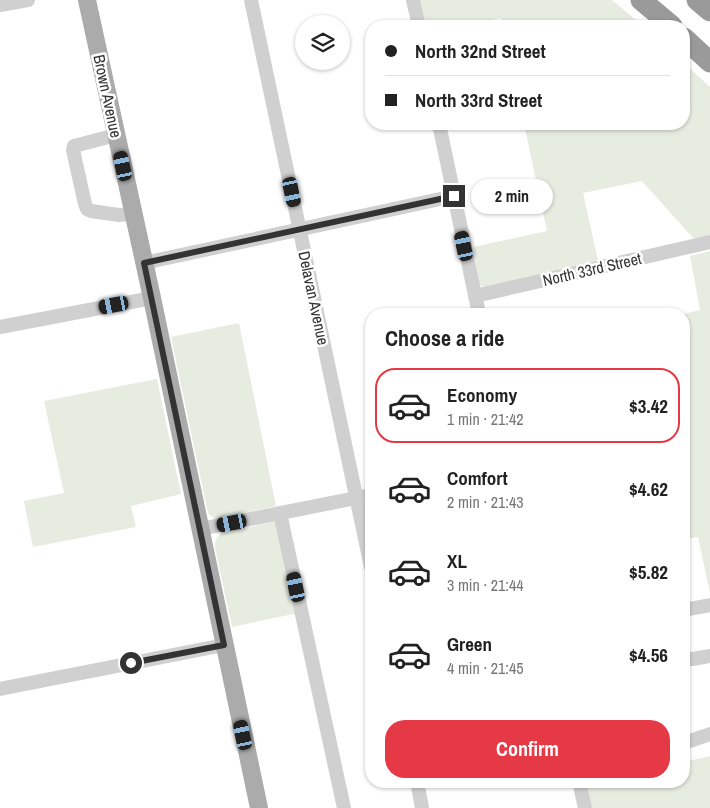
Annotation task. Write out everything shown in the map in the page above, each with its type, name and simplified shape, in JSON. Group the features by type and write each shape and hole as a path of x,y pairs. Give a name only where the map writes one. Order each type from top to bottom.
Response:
{"highway":[{"path":"641,0 665,20"},
{"path":"697,0 710,11"},
{"path":"690,44 710,62"}],"main road":[{"name":"Brown Avenue","path":"87,0 152,298 259,808"}],"street":[{"path":"0,6 27,0"},
{"name":"Delavan Avenue","path":"251,0 365,537"},
{"path":"413,0 418,20"},
{"path":"440,130 478,308"},
{"path":"116,135 74,146 73,150 87,209 119,215 133,214"},
{"path":"144,263 454,196"},
{"name":"North 33rd Street","path":"475,296 710,242"},
{"path":"0,327 152,298"},
{"path":"200,529 365,496"},
{"path":"280,513 344,808"},
{"path":"690,609 710,605"},
{"path":"0,689 224,645"},
{"path":"690,659 710,656"},
{"path":"690,741 710,734"},
{"path":"418,788 422,808"},
{"path":"581,788 585,808"}],"shaded area":[{"path":"420,0 612,0 636,20 502,20 501,18 491,20 425,20"},
{"path":"690,69 710,87 710,236 694,239 642,181 583,193 598,260 486,288 480,285 473,247 547,231 525,130 690,130"},
{"path":"710,251 710,593 698,537 690,538 690,312 700,310 690,256"},
{"path":"239,323 276,506 216,519 208,513 171,337"},
{"path":"157,379 181,494 131,506 136,527 33,547 24,501 64,493 44,401"},
{"path":"278,521 298,613 232,627 215,548 216,539 222,533"},
{"path":"710,756 710,808 592,808 588,788 690,788 690,761"}],"route":[{"path":"131,663 224,645 144,263 454,196"}]}
